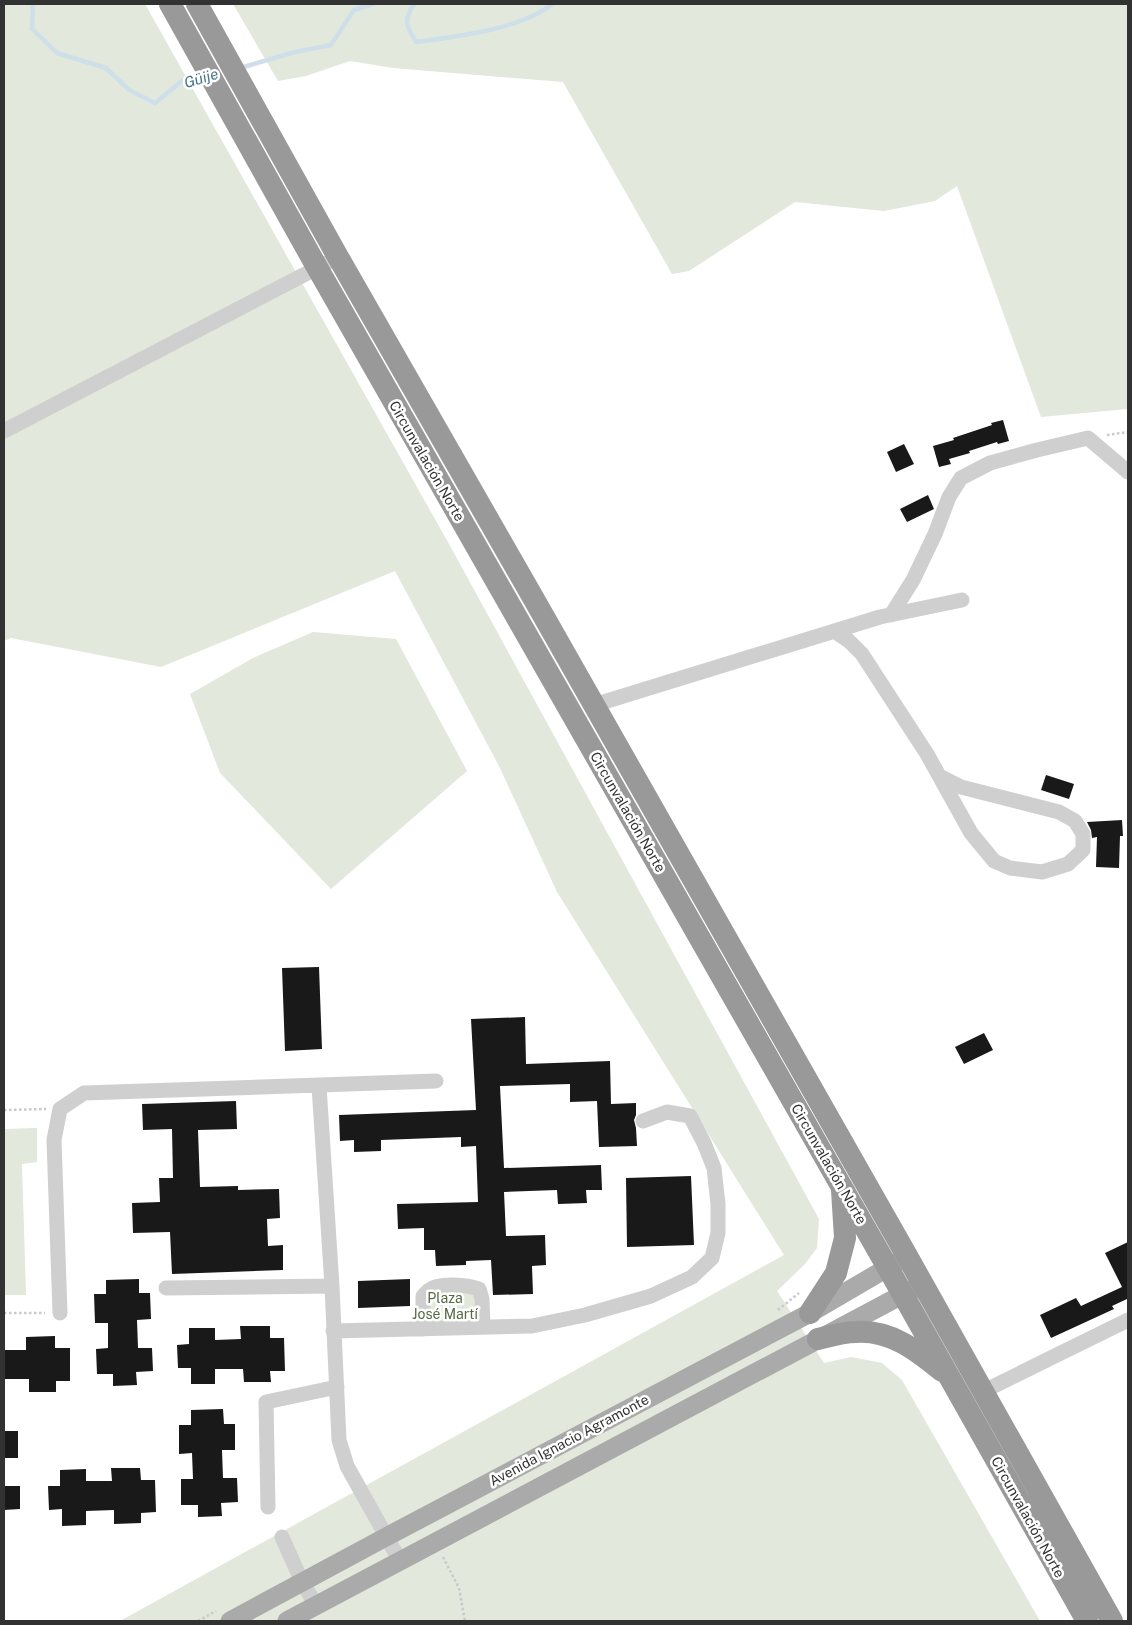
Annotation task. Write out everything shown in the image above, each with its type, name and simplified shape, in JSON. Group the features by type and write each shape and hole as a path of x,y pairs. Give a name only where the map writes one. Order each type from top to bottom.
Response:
{"highway":[{"name":"Circunvalación Norte","path":"170,4 318,268 842,1187 898,1262"},
{"name":"Circunvalación Norte","path":"197,4 244,85 338,257 594,705 913,1289 982,1392 1112,1621"},
{"path":"810,1313 836,1273 845,1238 842,1187"},
{"name":"Circunvalación Norte","path":"913,1289 950,1378 1087,1621"},
{"path":"818,1339 855,1332 873,1332 895,1338 924,1356 950,1378"}],"main road":[{"name":"Avenida Ignacio Agramonte","path":"226,1615 302,1582 810,1313 898,1262"},
{"name":"Avenida Ignacio Agramonte","path":"287,1621 913,1289"}],"street":[{"path":"4,431 338,257"},
{"path":"892,615 914,580 949,497 961,478 990,463 1088,438 1128,472"},
{"path":"594,705 834,631 892,615 962,600"},
{"path":"834,631 849,640 862,654 927,754 971,833 994,861 1010,868 1042,872 1068,864 1083,850 1083,834 1075,822 1059,812 962,788 940,776"},
{"path":"60,1313 54,1140 60,1109 84,1093 436,1081"},
{"path":"319,1086 332,1286 339,1440 347,1466 400,1561"},
{"path":"333,1331 532,1326 585,1315 651,1296 692,1277 712,1258 718,1233 718,1204 714,1168 690,1116 667,1112 643,1121"},
{"path":"166,1288 332,1286"},
{"path":"423,1329 424,1296 430,1289 439,1286 470,1286 479,1289 482,1299 483,1327"},
{"path":"982,1392 1128,1320"},
{"path":"268,1507 266,1402 337,1388"},
{"path":"282,1537 302,1582 316,1606"}],"path":[{"path":"4,1110 60,1109"},
{"path":"773,1314 802,1291"},
{"path":"4,1313 60,1313"},
{"path":"433,1544 443,1557 459,1588 465,1621"},
{"path":"198,1621 226,1615"}],"green space":[{"path":"4,4 145,4 449,544 819,1219 817,1248 805,1264 777,1291 824,1363 851,1357 882,1363 902,1380 1040,1621 120,1621 784,1255 557,892 499,766 395,571 161,667 11,638 4,641"},
{"path":"233,4 1128,4 1128,409 1041,417 957,186 935,201 884,211 795,202 689,271 672,274 563,82 393,68 350,61 306,76 278,81"},
{"path":"313,632 396,639 467,771 331,889 220,773 190,694 253,658"},
{"path":"37,1128 37,1162 22,1164 26,1295 4,1295 4,1129"},
{"name":"Plaza José Martí","path":"439,1290 474,1293 478,1323 428,1325 431,1294"}],"building":[{"path":"1003,420 1009,441 998,444 997,442 969,451 970,453 949,459 951,464 939,467 933,446 954,440 953,438"},
{"path":"904,444 914,464 896,472 887,452"},
{"path":"928,495 934,509 907,522 900,509"},
{"path":"1046,775 1074,784 1069,799 1041,790"},
{"path":"1122,820 1123,836 1120,836 1119,868 1096,867 1097,837 1092,838 1087,822"},
{"path":"319,967 322,1049 285,1051 282,968"},
{"path":"525,1017 526,1064 610,1061 611,1104 636,1103 634,1120 637,1146 599,1147 597,1101 570,1102 570,1084 500,1086 504,1168 601,1165 602,1190 586,1190 587,1203 558,1204 557,1190 504,1192 506,1236 545,1235 546,1265 532,1266 533,1294 493,1295 491,1260 466,1261 466,1265 436,1266 435,1250 424,1250 424,1228 398,1229 397,1204 478,1202 476,1146 461,1147 461,1137 381,1140 381,1151 354,1152 354,1140 340,1141 339,1115 476,1110 471,1019"},
{"path":"984,1033 993,1050 964,1064 955,1047"},
{"path":"236,1101 237,1129 198,1130 200,1187 238,1186 238,1190 279,1189 280,1218 267,1219 268,1246 283,1245 283,1270 172,1274 170,1232 133,1233 132,1203 160,1202 159,1178 173,1178 172,1129 143,1130 142,1104"},
{"path":"691,1176 694,1245 627,1247 626,1178"},
{"path":"1128,1242 1128,1300 1112,1306 1114,1309 1051,1338 1040,1315 1076,1298 1081,1306 1122,1287 1105,1253"},
{"path":"139,1279 139,1293 150,1293 151,1319 137,1320 138,1348 152,1348 153,1371 136,1372 137,1385 113,1386 113,1374 97,1374 96,1349 108,1348 108,1323 95,1323 94,1294 106,1294 106,1280"},
{"path":"410,1279 410,1306 358,1308 358,1281"},
{"path":"240,1326 270,1326 270,1338 284,1338 285,1371 270,1371 271,1382 244,1382 243,1369 215,1369 215,1384 191,1384 191,1368 178,1368 177,1345 189,1344 189,1328 215,1328 215,1340 241,1339"},
{"path":"55,1336 55,1348 70,1348 70,1381 56,1381 56,1392 29,1392 29,1379 4,1379 4,1350 26,1350 26,1337"},
{"path":"223,1409 224,1424 235,1424 235,1450 222,1450 223,1478 237,1478 238,1502 221,1503 222,1516 198,1517 198,1505 181,1505 181,1479 193,1479 192,1453 179,1454 179,1425 191,1425 191,1410"},
{"path":"4,1431 18,1431 18,1458 4,1458"},
{"path":"111,1468 140,1468 141,1480 155,1480 156,1512 141,1513 141,1523 114,1524 114,1510 86,1511 86,1525 62,1526 62,1509 49,1510 48,1486 60,1486 60,1470 86,1469 86,1481 112,1481"},
{"path":"4,1486 20,1486 20,1509 4,1510"}],"waterway":[{"name":"Güije","path":"33,4 32,29 57,53 106,68 129,90 155,103 183,80 203,76"},
{"name":"Güije","path":"240,68 295,52 331,45 354,10 373,4"},
{"name":"Güije","path":"414,4 408,15 407,23 416,42 506,26 539,13 552,4"}]}
